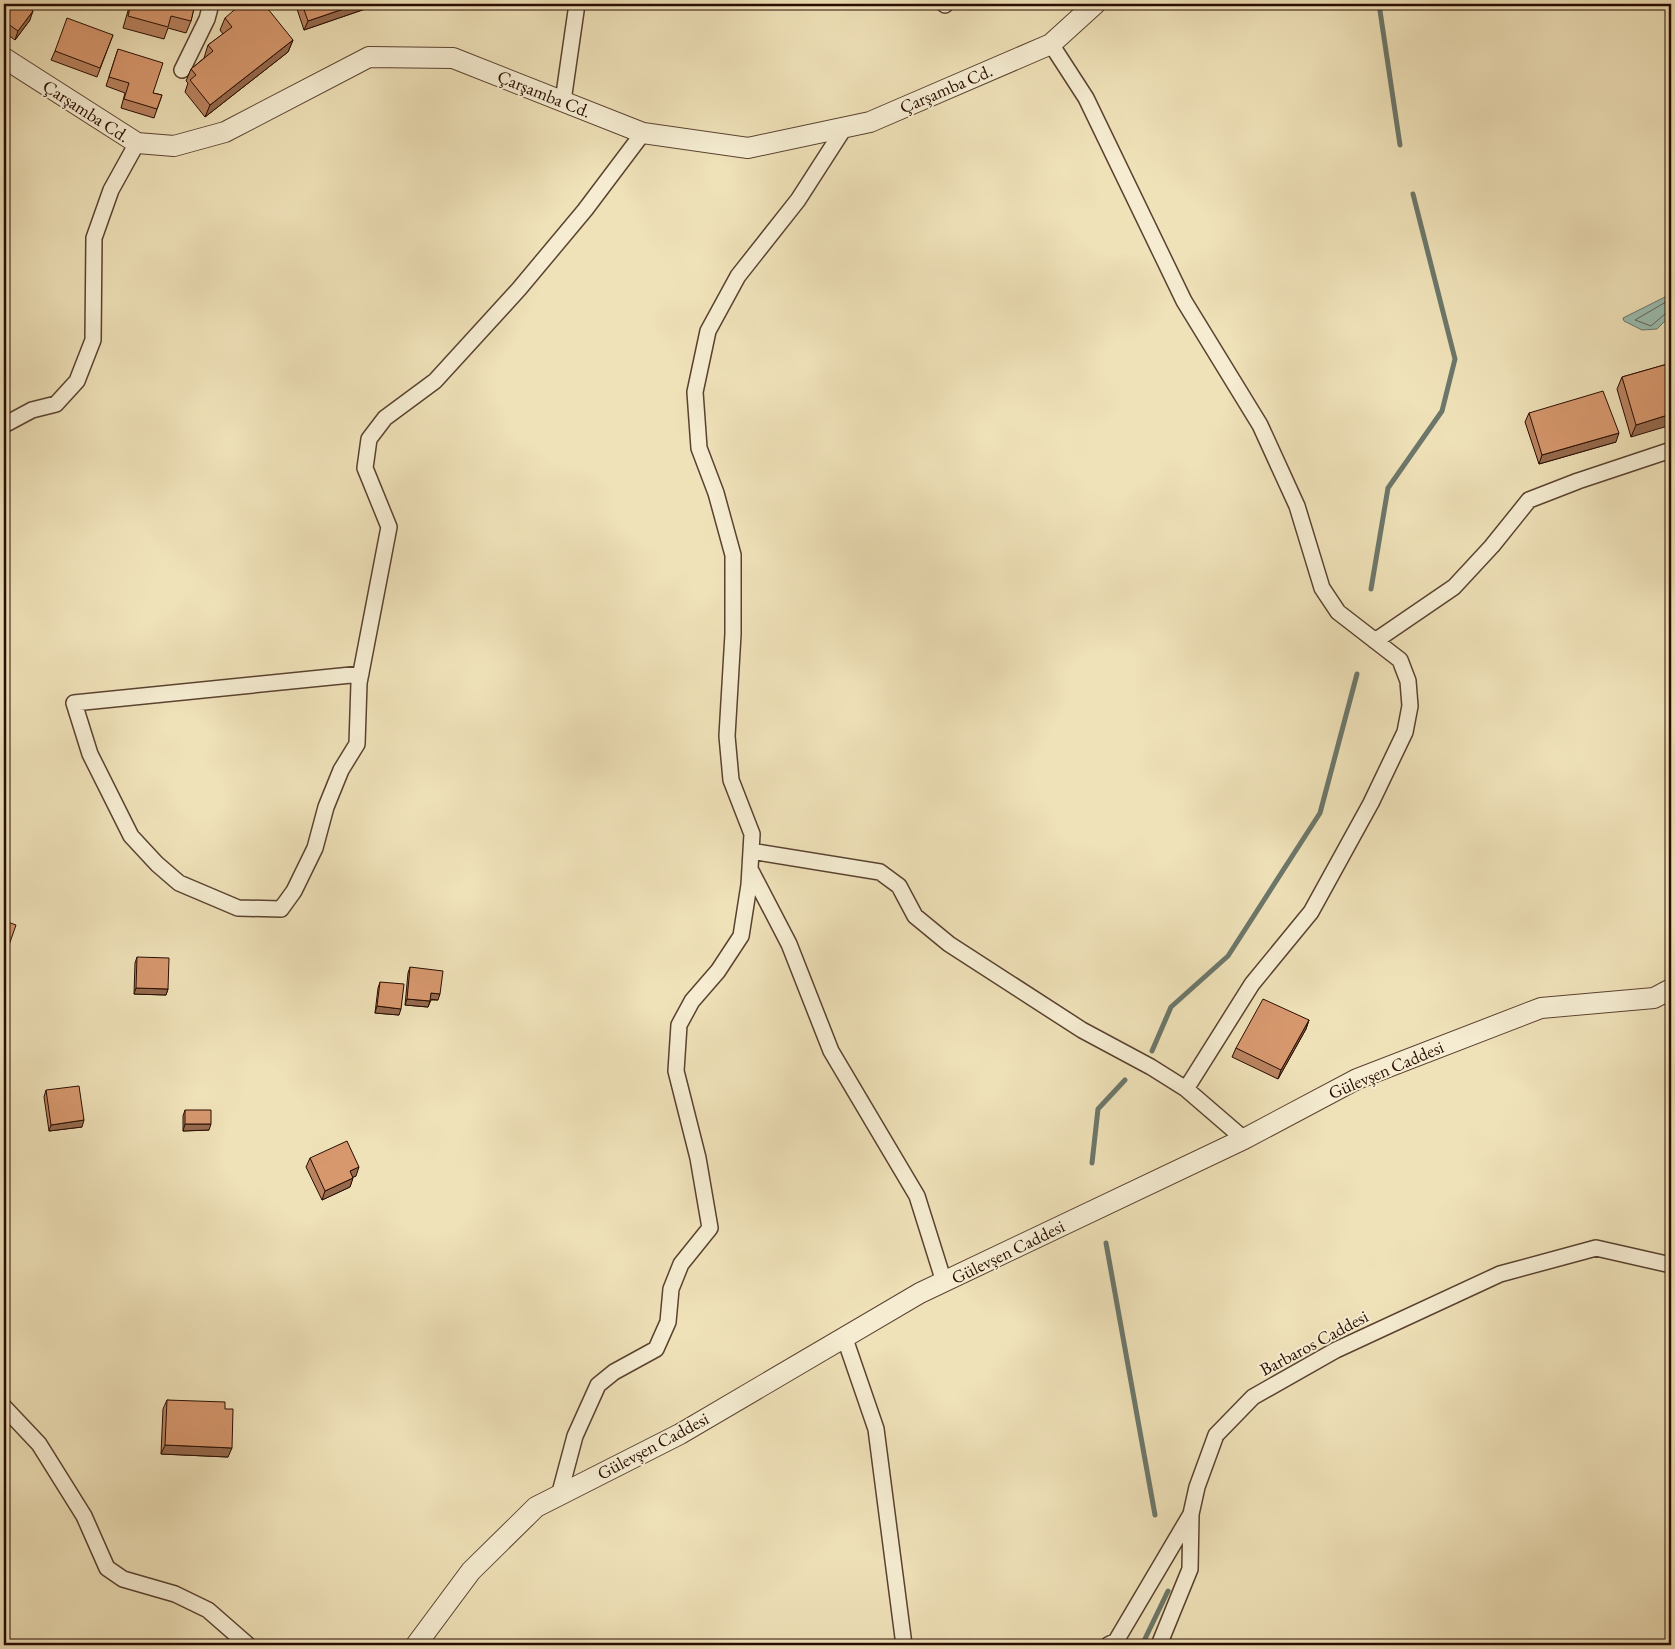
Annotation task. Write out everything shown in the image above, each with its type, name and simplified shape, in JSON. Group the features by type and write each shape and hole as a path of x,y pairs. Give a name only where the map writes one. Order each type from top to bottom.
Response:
{"street":[{"path":"182,70 211,4"},
{"path":"563,101 577,4"},
{"name":"Çarşamba Cd.","path":"4,58 137,143 174,146 224,132 369,57 453,58 643,133 748,148 870,122 1051,44 1095,4"},
{"path":"1051,44 1086,98 1184,301 1260,425 1296,506 1322,588 1338,612 1400,660 1408,681 1410,706 1405,732 1371,804 1311,912 1252,984 1186,1089"},
{"path":"559,1496 576,1436 598,1384 614,1372 656,1349 668,1322 671,1288 681,1264 710,1228 698,1158 676,1071 680,1025 692,1001 718,971 741,936 750,868 752,834 731,780 727,736 733,634 732,555 716,494 699,448 696,392 708,331 738,276 798,200 846,127"},
{"path":"361,674 74,703 90,754 131,836 157,864 180,883 238,908 281,909 294,891 315,848 330,798 341,770 357,744 361,674 389,527 365,468 369,439 385,418 435,381 519,289 585,210 643,133"},
{"path":"4,425 32,410 56,404 77,381 93,340 94,238 111,190 137,143"},
{"path":"1375,641 1454,587 1492,546 1529,500 1578,481 1671,450"},
{"path":"751,851 880,872 899,886 915,916 949,944 1082,1030 1151,1067 1186,1089 1244,1139"},
{"path":"750,868 789,944 831,1051 917,1196 944,1282"},
{"name":"Gülevşen Caddesi","path":"416,1645 472,1571 536,1507 680,1434 844,1336 944,1282 1244,1139 1357,1078 1541,1008 1654,998 1671,989"},
{"name":"Barbaros Caddesi","path":"1108,1645 1116,1641 1191,1514 1197,1487 1216,1435 1254,1396 1336,1350 1500,1274 1596,1248 1671,1265"},
{"path":"844,1336 876,1429 904,1645"},
{"path":"4,1407 39,1444 84,1516 107,1568 123,1579 175,1594 208,1610 248,1645"},
{"path":"1159,1645 1190,1569 1191,1514"}],"water":[{"path":"1671,294 1671,319 1668,318 1657,329 1642,330 1624,321 1623,318"}],"building":[{"path":"4,4 23,4 33,11 18,31 4,21"},
{"path":"131,4 195,4 191,21 171,16 168,27 128,16"},
{"path":"241,4 264,4 293,40 210,105 190,80 196,75 191,69 213,51 208,45 232,27 225,18"},
{"path":"302,4 358,4 308,21"},
{"path":"67,18 113,35 100,68 55,51"},
{"path":"118,49 163,63 153,93 162,95 157,109 124,99 129,83 109,77"},
{"path":"1671,363 1671,414 1636,425 1622,377"},
{"path":"1603,391 1619,433 1542,455 1529,413"},
{"path":"4,916 6,917 5,921 16,925 8,948 4,947"},
{"path":"137,957 169,958 168,989 136,988"},
{"path":"410,967 443,971 440,994 431,993 430,1001 407,999"},
{"path":"380,982 404,984 401,1009 377,1006"},
{"path":"1263,999 1309,1020 1281,1070 1236,1048"},
{"path":"79,1086 84,1120 51,1125 46,1090"},
{"path":"185,1110 211,1110 211,1124 185,1124"},
{"path":"347,1141 359,1167 350,1171 353,1178 325,1191 310,1158"},
{"path":"167,1400 225,1402 225,1409 233,1409 232,1448 165,1445"}],"waterway":[{"path":"1379,4 1400,145"},
{"path":"1371,589 1388,488 1442,411 1455,359 1413,194"},
{"path":"1152,1051 1171,1007 1228,956 1320,813 1357,674"},
{"path":"1092,1163 1098,1109 1125,1080"},
{"path":"1106,1243 1155,1515"},
{"path":"1142,1645 1168,1591"}]}
